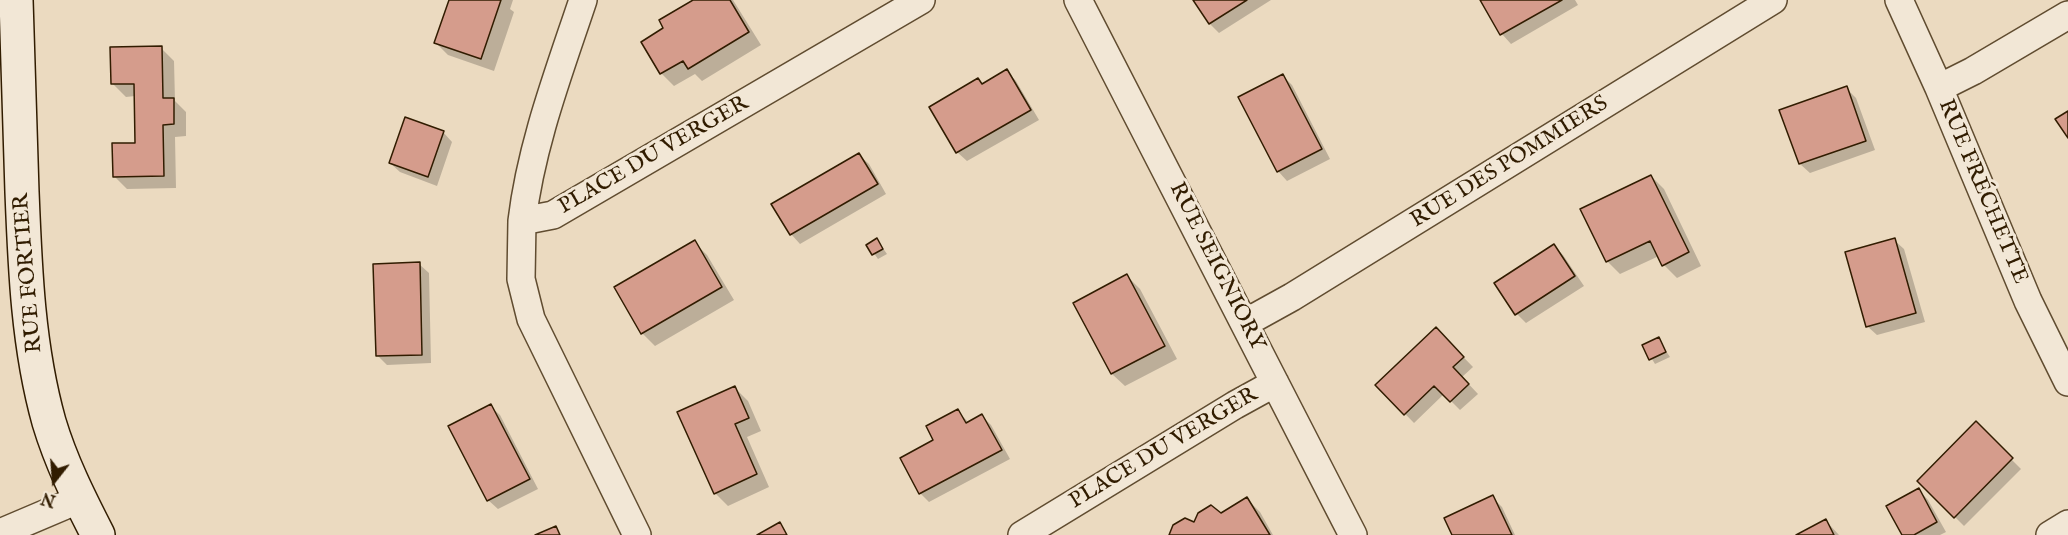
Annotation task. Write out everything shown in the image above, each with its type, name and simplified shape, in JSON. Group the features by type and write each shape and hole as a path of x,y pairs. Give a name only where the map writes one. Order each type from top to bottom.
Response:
{"street":[{"name":"RUE FORTIER","path":"16,0 28,308 36,364 57,448 98,535"},
{"path":"583,0 545,114 530,171 522,221 521,279 531,319 637,535"},
{"name":"PLACE DU VERGER","path":"522,221 553,215 921,0"},
{"name":"RUE SEIGNIORY","path":"1078,0 1353,535"},
{"name":"RUE DES POMMIERS","path":"1245,323 1293,297 1773,0"},
{"name":"RUE FRÉCHETTE","path":"1899,0 2021,287 2068,382"},
{"path":"1938,88 1973,71 2068,15"},
{"name":"PLACE DU VERGER","path":"1022,535 1275,382"},
{"path":"0,533 80,499"},
{"path":"2050,535 2068,524"}],"building":[{"path":"449,0 501,0 481,59 434,43"},
{"path":"693,0 730,0 749,32 688,69 683,61 660,74 641,42 663,28 659,20"},
{"path":"1193,0 1247,0 1209,24"},
{"path":"1480,0 1562,0 1500,35"},
{"path":"162,46 163,98 174,98 174,124 163,125 164,176 113,177 112,143 135,143 134,84 111,84 110,47"},
{"path":"1007,69 1031,110 956,153 929,107 978,78 982,84"},
{"path":"1283,74 1322,149 1277,172 1238,97"},
{"path":"1847,86 1866,141 1799,164 1779,110"},
{"path":"2068,111 2068,138 2055,119"},
{"path":"405,117 444,131 428,177 389,163"},
{"path":"859,153 878,184 790,235 771,204"},
{"path":"1651,175 1689,252 1662,266 1650,241 1606,262 1580,209"},
{"path":"877,238 883,249 872,255 866,245"},
{"path":"1895,238 1916,313 1866,327 1845,252"},
{"path":"695,240 722,287 641,334 614,287"},
{"path":"1554,244 1575,276 1515,315 1494,283"},
{"path":"420,262 422,355 376,356 373,264"},
{"path":"1127,274 1165,346 1111,374 1073,303"},
{"path":"1436,327 1464,357 1453,367 1469,384 1450,402 1434,386 1404,415 1375,385"},
{"path":"1659,337 1666,352 1649,360 1642,345"},
{"path":"735,386 749,418 735,424 757,474 714,494 677,412"},
{"path":"491,404 530,479 487,501 448,426"},
{"path":"958,409 966,423 982,414 1002,450 919,494 900,458 933,440 926,426"},
{"path":"1976,421 2013,458 1954,518 1917,481"},
{"path":"1919,488 1937,522 1914,535 1902,535 1886,506"},
{"path":"1493,495 1512,535 1452,535 1444,518"},
{"path":"1247,497 1270,535 1169,535 1173,525 1185,518 1194,522 1198,513 1211,505 1221,513"},
{"path":"1826,519 1834,535 1796,535"},
{"path":"780,522 787,535 757,535"},
{"path":"556,526 560,535 535,535"}]}
